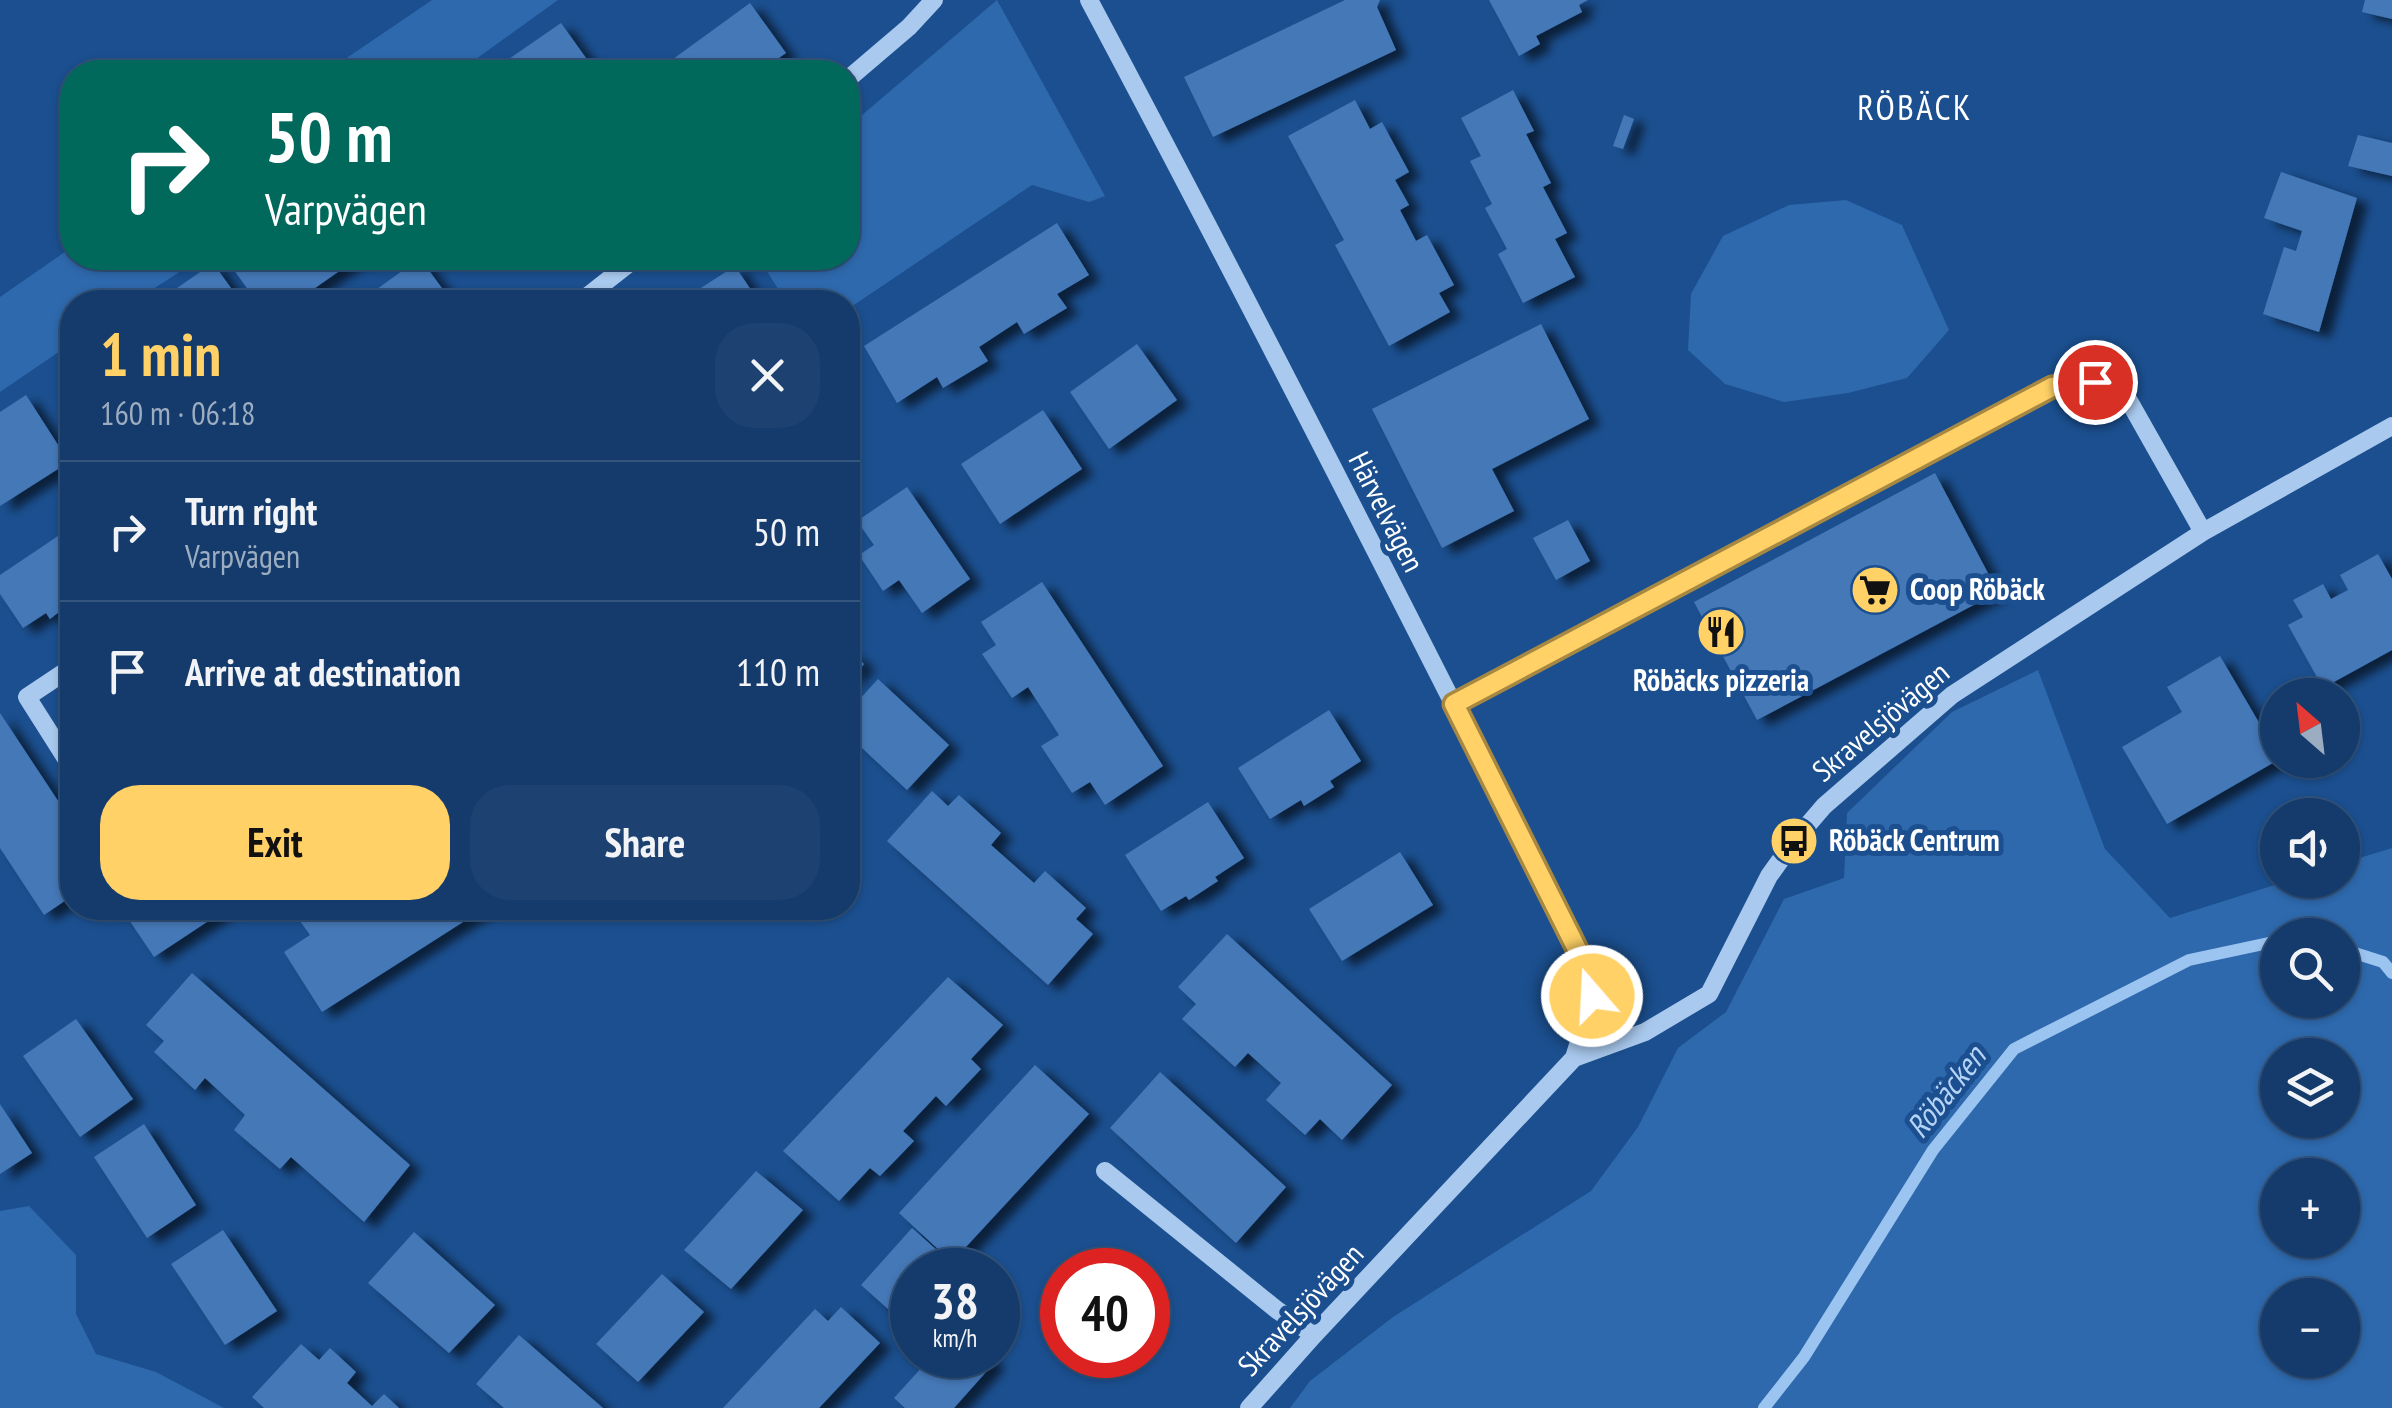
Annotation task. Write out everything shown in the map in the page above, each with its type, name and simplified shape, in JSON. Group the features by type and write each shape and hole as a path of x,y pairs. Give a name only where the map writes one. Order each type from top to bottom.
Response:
{"street":[{"path":"860,69 934,0"},
{"name":"Härvelvägen","path":"1089,0 1182,174 1588,971 1592,996 1574,1058"},
{"path":"595,290 621,270"},
{"path":"1454,704 2052,387 2095,382 2129,401 2203,532"},
{"name":"Skravelsjövägen","path":"1249,1408 1574,1058 1645,1032 1709,994 1770,876 1794,841 1824,806 1952,695 2203,532 2392,426"},
{"path":"60,674 27,697 60,749"},
{"path":"1105,1171 1314,1336"}],"shaded area":[{"path":"432,0 558,0 475,60 344,60"},
{"path":"997,0 1105,196 1089,202 1032,185 860,301 860,290 779,290 766,270 860,270 860,117"},
{"path":"1846,200 1902,225 1949,330 1907,378 1848,393 1784,402 1725,384 1688,350 1691,294 1723,236 1789,205"},
{"path":"60,255 60,270 182,270 152,290 60,290 60,351 0,392 0,297"},
{"path":"2038,670 2105,849 2170,918 2260,890 2260,898 2360,898 2360,858 2392,848 2392,1408 1290,1408 1310,1381 1393,1317 1591,1191 1638,1127 1678,1048 1726,1012 1784,899 1844,878 1847,813 1952,712"},
{"path":"29,1206 76,1255 76,1314 96,1354 156,1372 224,1408 0,1408 0,1211"}],"building":[{"path":"1345,0 1380,0 1377,7 1396,50 1213,137 1184,77"},
{"path":"1489,0 1588,0 1579,5 1582,12 1536,36 1540,44 1519,56"},
{"path":"2365,0 2392,0 2392,19 2362,12"},
{"path":"750,3 786,53 776,60 672,60"},
{"path":"561,23 587,60 507,60"},
{"path":"1513,90 1534,131 1526,134 1551,183 1543,187 1567,233 1555,239 1575,277 1523,303 1498,254 1507,249 1485,208 1492,204 1470,161 1481,156 1461,118"},
{"path":"1355,100 1370,129 1382,122 1409,172 1395,180 1409,205 1400,210 1416,241 1427,235 1454,285 1439,293 1450,312 1389,346 1335,245 1344,240 1288,136"},
{"path":"1624,115 1634,119 1623,149 1613,146"},
{"path":"2358,135 2392,143 2392,176 2348,166"},
{"path":"2281,172 2357,198 2319,332 2263,314 2284,247 2296,251 2302,231 2264,218"},
{"path":"1057,223 1089,275 1057,294 1067,308 1024,334 1017,322 979,347 988,361 943,388 937,377 897,403 864,346"},
{"path":"203,270 218,270 232,290 174,290"},
{"path":"234,270 341,270 312,290 248,290"},
{"path":"403,270 429,270 443,290 376,290"},
{"path":"729,270 738,270 751,290 698,290"},
{"path":"1541,324 1589,419 1492,469 1514,511 1442,548 1372,409"},
{"path":"1137,344 1177,400 1109,449 1070,392"},
{"path":"26,395 60,448 60,468 0,506 0,412"},
{"path":"1043,410 1082,469 1000,524 961,464"},
{"path":"1935,473 1998,592 1757,720 1694,602"},
{"path":"907,487 970,579 922,613 899,580 883,591 860,556 874,545 860,519"},
{"path":"1568,520 1590,561 1556,580 1533,538"},
{"path":"60,535 60,611 50,619 46,613 23,628 0,594 0,575"},
{"path":"2378,554 2392,579 2392,650 2341,678 2317,678 2288,625 2303,617 2293,600 2323,584 2331,599 2348,590 2340,575"},
{"path":"1042,582 1163,766 1105,805 1090,782 1072,793 1041,746 1059,735 1028,687 1012,698 982,654 996,645 981,622"},
{"path":"2220,656 2260,724 2260,770 2167,824 2122,747 2182,712 2167,687"},
{"path":"878,679 949,745 907,790 860,746 860,699"},
{"path":"1329,710 1361,761 1330,781 1334,787 1304,806 1301,800 1270,819 1238,768"},
{"path":"0,713 60,804 60,904 44,915 0,848"},
{"path":"932,791 948,806 959,795 1001,833 991,845 1034,883 1045,871 1086,908 1076,919 1093,934 1048,985 887,841"},
{"path":"1208,802 1244,858 1189,900 1186,896 1161,911 1125,855"},
{"path":"1400,852 1433,905 1342,961 1309,909"},
{"path":"129,920 210,920 154,957"},
{"path":"466,920 322,1012 284,952 310,935 300,921"},
{"path":"1227,934 1392,1085 1342,1140 1320,1119 1305,1135 1266,1100 1281,1083 1248,1053 1235,1067 1182,1019 1196,1004 1178,987"},
{"path":"192,973 410,1165 364,1222 291,1157 280,1169 234,1130 245,1115 205,1078 195,1090 154,1052 164,1041 146,1025"},
{"path":"948,977 1003,1025 971,1059 981,1069 946,1106 936,1096 903,1131 914,1141 880,1176 870,1168 839,1201 783,1151"},
{"path":"76,1019 133,1099 80,1137 23,1056"},
{"path":"1035,1065 1089,1114 965,1248 937,1248 899,1213"},
{"path":"1160,1072 1286,1187 1236,1243 1110,1128"},
{"path":"0,1104 32,1153 0,1174"},
{"path":"144,1124 196,1205 147,1238 94,1157"},
{"path":"756,1171 803,1210 731,1289 684,1250"},
{"path":"912,1228 934,1248 894,1248"},
{"path":"223,1230 277,1311 225,1345 171,1264"},
{"path":"414,1232 495,1305 449,1353 368,1283"},
{"path":"890,1253 890,1311 861,1285"},
{"path":"662,1274 704,1312 638,1382 596,1344"},
{"path":"841,1307 880,1343 819,1408 723,1408 815,1309 828,1321"},
{"path":"519,1335 603,1408 504,1408 476,1384"},
{"path":"301,1344 319,1360 330,1348 356,1372 347,1383 372,1406 384,1394 399,1408 264,1408 252,1397"},
{"path":"912,1378 981,1378 954,1408 905,1408 894,1398"}],"waterway":[{"name":"Röbäcken","path":"1764,1408 1804,1357 1933,1150 2014,1049 2189,960 2260,945"},
{"name":"Röbäcken","path":"2360,955 2383,962 2392,973"}],"place":[{"name":"Coop Röbäck","path":"1875,590"},
{"name":"Röbäcks pizzeria","path":"1721,632"},
{"name":"Röbäck Centrum","path":"1794,841"}],"district":[{"name":"RÖBÄCK","path":"1915,108"}],"route":[{"path":"1592,996 1588,971 1454,704 2052,387 2095,382"}]}
